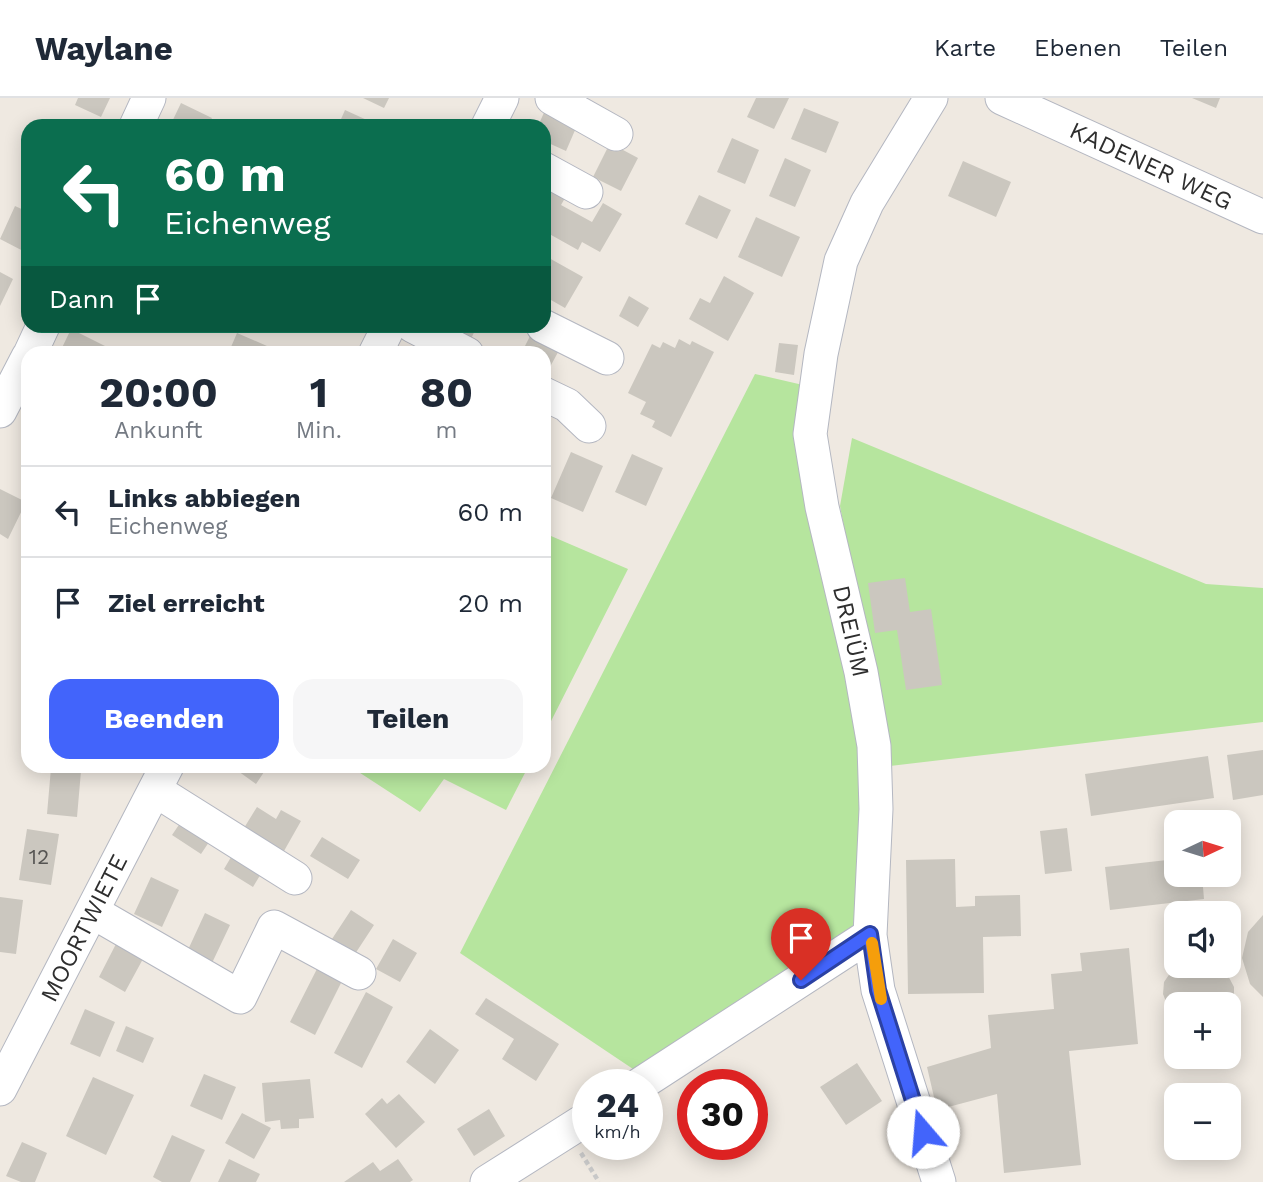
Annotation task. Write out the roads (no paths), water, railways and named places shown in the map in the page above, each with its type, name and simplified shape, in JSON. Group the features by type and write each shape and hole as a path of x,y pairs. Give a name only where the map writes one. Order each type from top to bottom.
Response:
{"street":[{"path":"139,119 149,98"},
{"path":"492,119 502,98"},
{"path":"552,98 616,134"},
{"name":"DREIÜM","path":"931,98 867,203 841,261 821,354 810,434 821,507 862,671 874,746 876,808 870,934 878,990 939,1182"},
{"name":"KADENER WEG","path":"1002,98 1263,218"},
{"path":"551,173 586,192"},
{"path":"551,330 607,358"},
{"path":"426,333 452,346"},
{"path":"0,411 21,370"},
{"path":"551,397 567,405 589,426"},
{"path":"161,778 295,878"},
{"name":"MOORTWIETE","path":"0,1089 161,778"},
{"path":"93,912 240,997 274,927 359,973"},
{"path":"663,1069 870,934"},
{"path":"487,1182 572,1129"}]}
